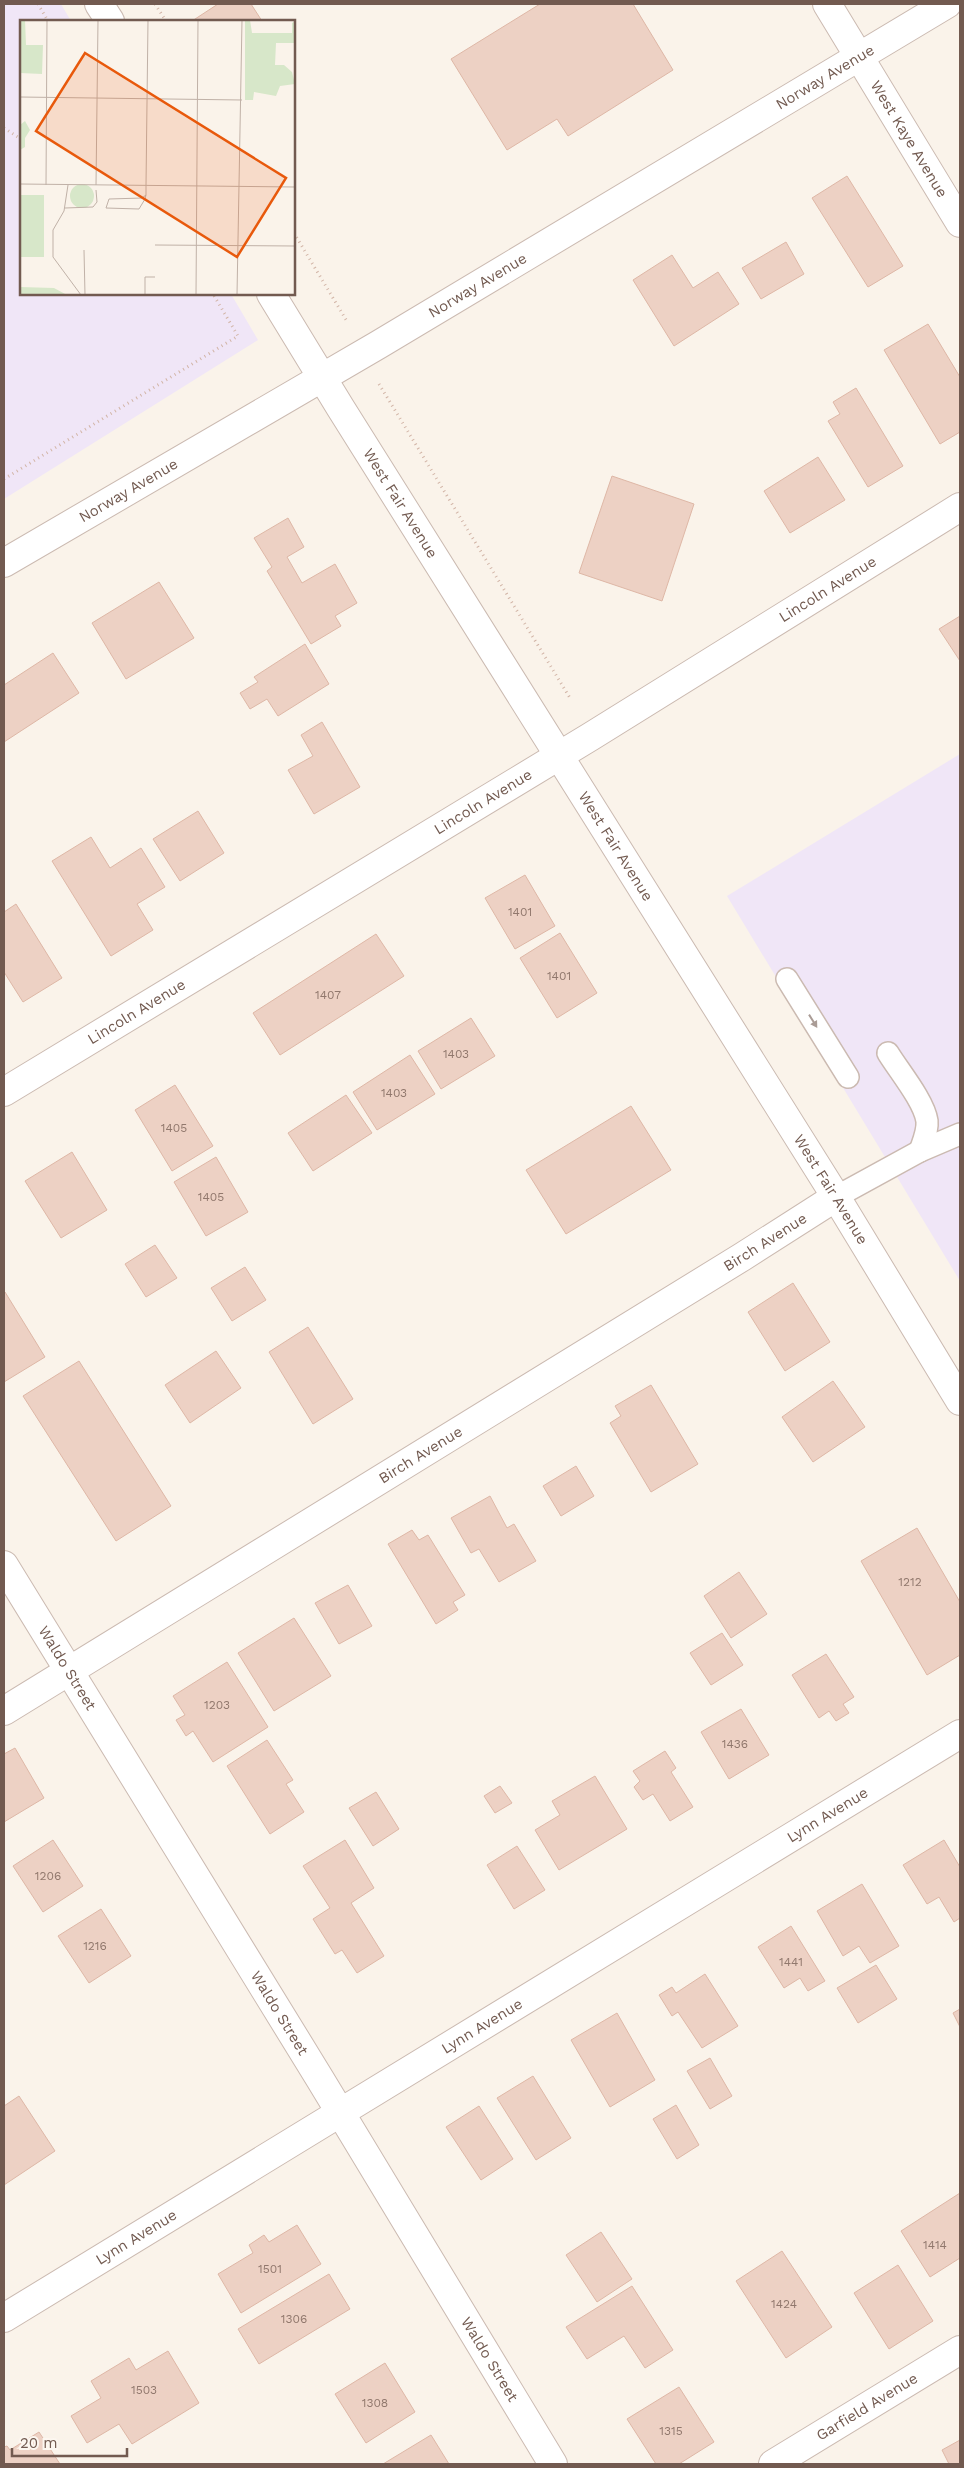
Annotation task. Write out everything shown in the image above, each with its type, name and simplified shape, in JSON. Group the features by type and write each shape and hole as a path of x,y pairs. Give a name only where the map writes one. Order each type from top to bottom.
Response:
{"street":[{"path":"100,4 109,20"},
{"name":"West Kaye Avenue","path":"827,4 960,223"},
{"name":"Norway Avenue","path":"4,563 363,354 947,4"},
{"name":"West Fair Avenue","path":"272,295 321,378 836,1197 960,1400"},
{"name":"Lincoln Avenue","path":"4,1092 558,756 960,506"},
{"name":"Birch Avenue","path":"4,1711 725,1268 836,1197"},
{"name":"Waldo Street","path":"4,1565 340,2112 553,2464"},
{"name":"Lynn Avenue","path":"4,2318 960,1734"},
{"name":"Garfield Avenue","path":"774,2464 960,2350"}],"lane":[{"path":"787,979 848,1077"},
{"path":"888,1053 922,1108 927,1120 920,1151"},
{"path":"836,1197 920,1151 960,1134"},
{"path":"920,1151 947,1146 960,1152"}],"path":[{"path":"38,4 47,20"},
{"path":"155,4 165,20"},
{"path":"4,128 20,138"},
{"path":"295,236 347,322 379,383 570,698"},
{"path":"4,480 238,336 214,295"}],"shaded area":[{"path":"4,4 61,4 70,20 20,20 20,295 232,295 258,340 4,499"},
{"path":"960,754 960,1281 727,896"}],"building":[{"path":"218,4 251,4 261,20 194,20"},
{"path":"540,4 633,4 673,70 568,136 557,119 507,150 451,59"},
{"path":"847,176 903,266 868,287 812,198"},
{"path":"786,242 804,274 761,299 742,268"},
{"path":"672,255 693,288 718,272 739,304 674,346 633,280"},
{"path":"928,324 960,377 960,432 940,444 884,350"},
{"path":"856,388 903,466 868,487 828,421 840,414 833,402"},
{"path":"818,457 845,500 790,533 764,491"},
{"path":"612,476 694,504 662,601 579,573"},
{"path":"288,518 304,547 287,557 302,583 335,564 357,603 335,616 341,626 311,644 267,571 272,567 254,538"},
{"path":"159,582 194,638 126,679 92,623"},
{"path":"960,616 960,661 939,629"},
{"path":"305,644 329,684 278,716 267,699 250,709 240,693 258,682 254,677"},
{"path":"53,653 79,693 4,742 4,685"},
{"path":"322,722 360,787 314,814 288,770 313,756 301,735"},
{"path":"198,811 224,853 180,881 153,839"},
{"path":"91,837 110,868 141,848 165,887 137,904 153,930 111,956 52,861"},
{"path":"525,875 555,926 515,949 485,898"},
{"path":"16,904 62,978 23,1002 4,972 4,912"},
{"path":"560,933 597,993 557,1018 520,958"},
{"path":"376,934 404,976 280,1055 253,1013"},
{"path":"471,1018 495,1056 441,1089 418,1051"},
{"path":"410,1055 435,1094 377,1130 353,1092"},
{"path":"175,1085 213,1146 172,1171 135,1110"},
{"path":"346,1095 372,1133 313,1171 288,1133"},
{"path":"631,1106 671,1170 566,1234 526,1170"},
{"path":"72,1152 107,1210 61,1238 25,1181"},
{"path":"216,1157 248,1212 206,1236 174,1182"},
{"path":"155,1245 177,1278 146,1297 125,1264"},
{"path":"245,1267 266,1300 232,1321 211,1288"},
{"path":"793,1283 830,1342 785,1371 748,1312"},
{"path":"4,1293 45,1357 4,1382"},
{"path":"308,1327 353,1399 313,1424 269,1352"},
{"path":"216,1351 241,1388 190,1423 165,1385"},
{"path":"79,1361 171,1506 116,1541 23,1396"},
{"path":"833,1381 865,1427 813,1462 782,1417"},
{"path":"651,1385 698,1464 651,1492 610,1423 621,1416 615,1406"},
{"path":"576,1466 594,1496 561,1516 543,1486"},
{"path":"490,1496 507,1528 514,1524 536,1561 499,1582 479,1549 471,1553 451,1518"},
{"path":"917,1528 960,1602 960,1655 927,1675 861,1561"},
{"path":"412,1530 419,1540 428,1535 465,1595 453,1602 458,1610 436,1624 388,1544"},
{"path":"739,1572 767,1614 731,1638 704,1596"},
{"path":"348,1585 372,1626 339,1644 315,1603"},
{"path":"294,1618 331,1676 274,1711 238,1653"},
{"path":"722,1633 743,1665 711,1685 690,1653"},
{"path":"826,1654 854,1697 843,1704 849,1713 836,1721 829,1711 819,1718 792,1675"},
{"path":"227,1662 268,1727 213,1762 193,1731 186,1736 176,1720 185,1715 173,1696"},
{"path":"741,1709 769,1755 729,1779 701,1732"},
{"path":"267,1740 293,1780 286,1784 304,1812 270,1834 227,1766"},
{"path":"15,1748 44,1798 4,1822 4,1754"},
{"path":"665,1751 676,1768 671,1772 693,1807 670,1821 653,1794 643,1800 634,1787 640,1781 633,1771"},
{"path":"595,1776 627,1829 559,1870 535,1830 560,1815 552,1801"},
{"path":"500,1786 512,1803 495,1813 484,1796"},
{"path":"376,1792 399,1829 373,1846 349,1808"},
{"path":"53,1840 83,1886 43,1912 13,1866"},
{"path":"345,1840 374,1888 351,1903 384,1956 357,1973 342,1950 335,1954 313,1919 330,1908 303,1866"},
{"path":"944,1840 960,1867 960,1918 954,1922 939,1897 927,1904 903,1865"},
{"path":"517,1846 545,1890 514,1909 487,1865"},
{"path":"862,1884 899,1946 870,1963 859,1946 843,1956 817,1911"},
{"path":"101,1909 131,1956 89,1983 58,1936"},
{"path":"791,1926 825,1981 808,1991 800,1978 784,1988 758,1947"},
{"path":"876,1965 897,1999 858,2023 837,1988"},
{"path":"705,1974 738,2026 702,2048 678,2012 672,2016 659,1995 672,1987 676,1993"},
{"path":"960,2009 960,2027 953,2013"},
{"path":"617,2013 655,2080 610,2107 571,2040"},
{"path":"710,2058 732,2096 710,2109 687,2071"},
{"path":"533,2076 571,2138 536,2160 497,2098"},
{"path":"19,2096 55,2151 4,2185 4,2106"},
{"path":"676,2105 699,2145 677,2159 653,2119"},
{"path":"479,2106 513,2159 481,2180 446,2127"},
{"path":"960,2193 960,2258 930,2277 901,2231"},
{"path":"297,2225 321,2264 241,2313 218,2274 253,2253 249,2245 264,2235 269,2242"},
{"path":"601,2232 632,2279 597,2302 566,2255"},
{"path":"782,2251 832,2327 786,2358 736,2281"},
{"path":"898,2265 933,2321 889,2349 854,2293"},
{"path":"329,2274 350,2309 259,2364 238,2329"},
{"path":"632,2286 673,2350 645,2368 624,2336 587,2359 566,2327"},
{"path":"168,2351 199,2403 132,2444 119,2424 87,2443 71,2416 101,2398 91,2381 129,2358 136,2370"},
{"path":"385,2363 415,2412 366,2443 335,2394"},
{"path":"679,2387 714,2442 679,2464 656,2464 627,2419"},
{"path":"39,2432 60,2464 4,2464 4,2447 7,2446 10,2450"},
{"path":"431,2435 449,2464 383,2464"},
{"path":"960,2440 960,2464 949,2464 942,2450"}]}
